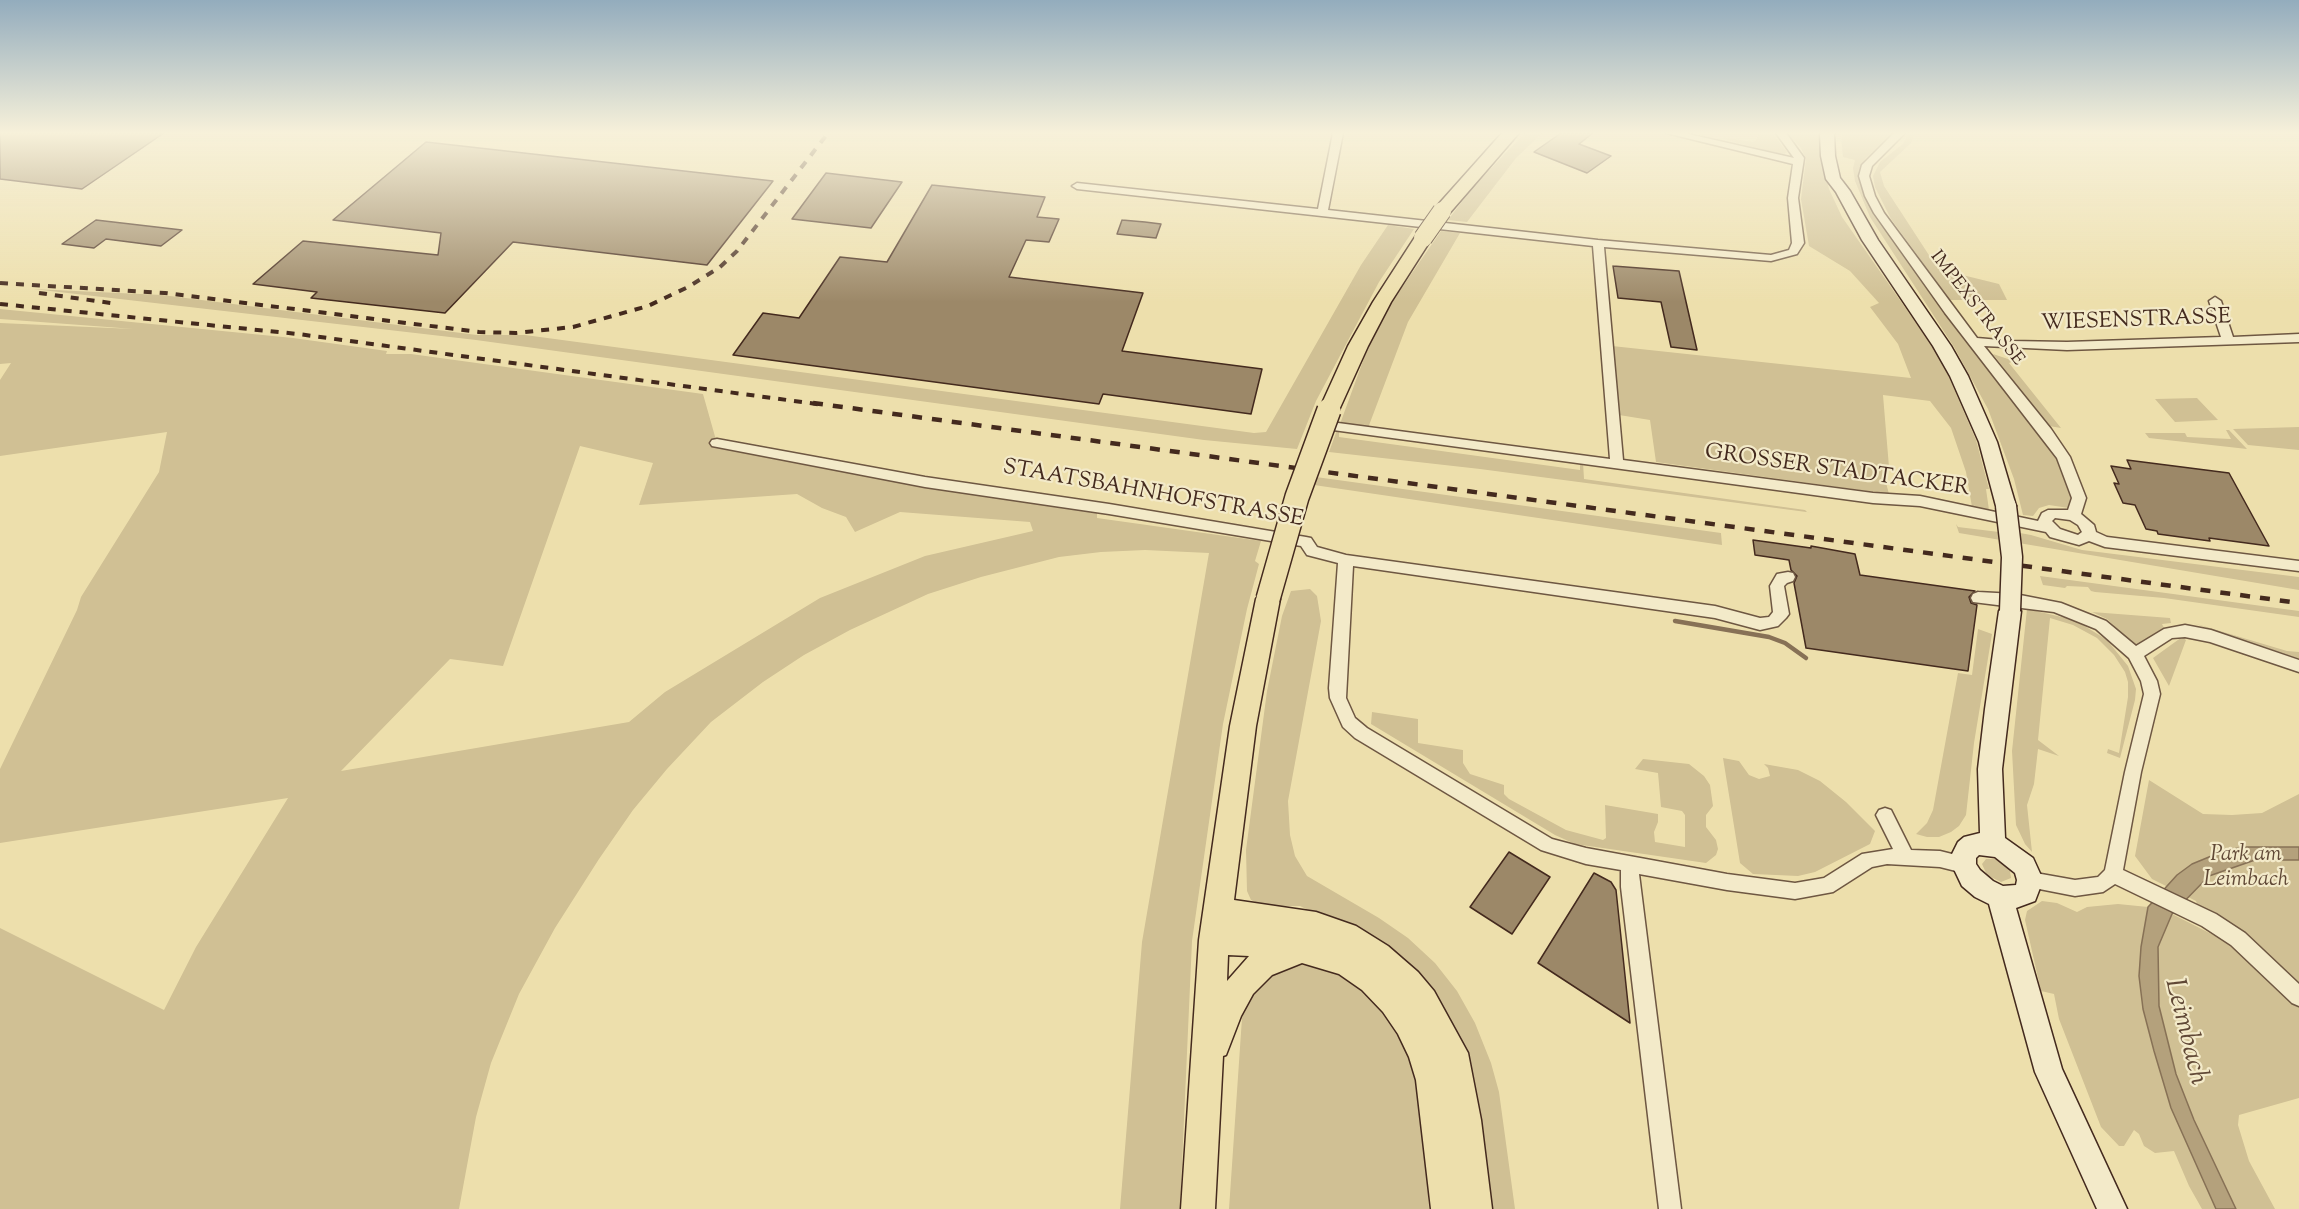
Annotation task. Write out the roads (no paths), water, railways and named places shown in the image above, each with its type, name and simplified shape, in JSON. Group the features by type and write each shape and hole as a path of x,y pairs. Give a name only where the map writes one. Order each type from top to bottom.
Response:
{"main road":[{"path":"1198,1209 1216,926 1243,726 1268,599 1297,497 1333,418 1358,346 1382,302 1423,238 1460,189"},
{"path":"1216,926 1348,963 1373,980 1409,1023 1424,1053 1432,1080 1448,1209"},
{"path":"1216,926 1316,926 1345,936 1377,956 1407,982 1423,1001 1452,1053 1466,1120 1475,1209"},
{"path":"1206,1065 1228,1009 1242,984 1261,965 1282,954 1304,949"}],"street":[{"path":"1107,189 1598,243 1761,258 1787,255 1793,252 1798,243 1794,189"},
{"path":"1323,214 1328,189"},
{"name":"IMPEXSTRASSE","path":"1868,189 1879,213 2063,457 2072,474 2079,498 2073,516"},
{"path":"1843,191 1870,240 1942,346 1959,376 1988,442 2006,506 2012,557 2010,611 1990,769 1993,845"},
{"path":"1598,243 1617,463"},
{"path":"2215,301 2228,340"},
{"name":"WIESENSTRASSE","path":"1974,341 2038,346 2299,338"},
{"name":"GROSSER STADTACKER","path":"1333,418 1617,463 1873,498 1920,501 2049,528"},
{"name":"STAATSBAHNHOFSTRASSE","path":"717,443 925,482 1109,509 1306,542 1312,552 1346,560 1715,612 1760,624 1773,622 1781,614 1777,586 1782,578 1788,578"},
{"path":"2089,536 2089,529 2073,516 2063,513 2053,513 2047,516 2045,522 2049,528 2071,540 2089,536 2105,542 2299,566"},
{"path":"1346,560 1336,688 1349,722 1361,733 1547,845 1560,851 1726,882 1795,891 1827,886 1868,860 1887,856 1940,859 1964,865"},
{"path":"1978,598 2036,603 2078,614 2114,634 2134,654 2146,675 2151,694 2113,874 2103,884 2075,888 2030,880"},
{"path":"2134,654 2169,633 2185,631 2211,636 2299,666"},
{"path":"1885,815 1905,856"},
{"path":"1973,845 1993,845 2018,859 2024,866 2030,880 2026,893 2010,898 2000,897 1977,884 1964,865 1963,856 1973,845"},
{"path":"1630,864 1630,887 1670,1209"},
{"path":"2113,874 2136,887 2198,912 2238,939 2299,997"},
{"path":"2000,897 2049,1072 2112,1209"}],"waterway":[{"path":"1675,621 1769,637 1785,643 1806,658"}],"railway":[{"path":"0,283 165,293 479,332 516,333 573,327 648,306 688,287 720,267 737,251 784,189"},
{"path":"39,293 118,304"},
{"path":"0,304 298,334 824,405"},
{"path":"813,403 2299,603"}],"park label":[{"name":"Park am Leimbach","path":"2246,868"}],"water label":[{"name":"Leimbach","path":"2184,1032"}]}
